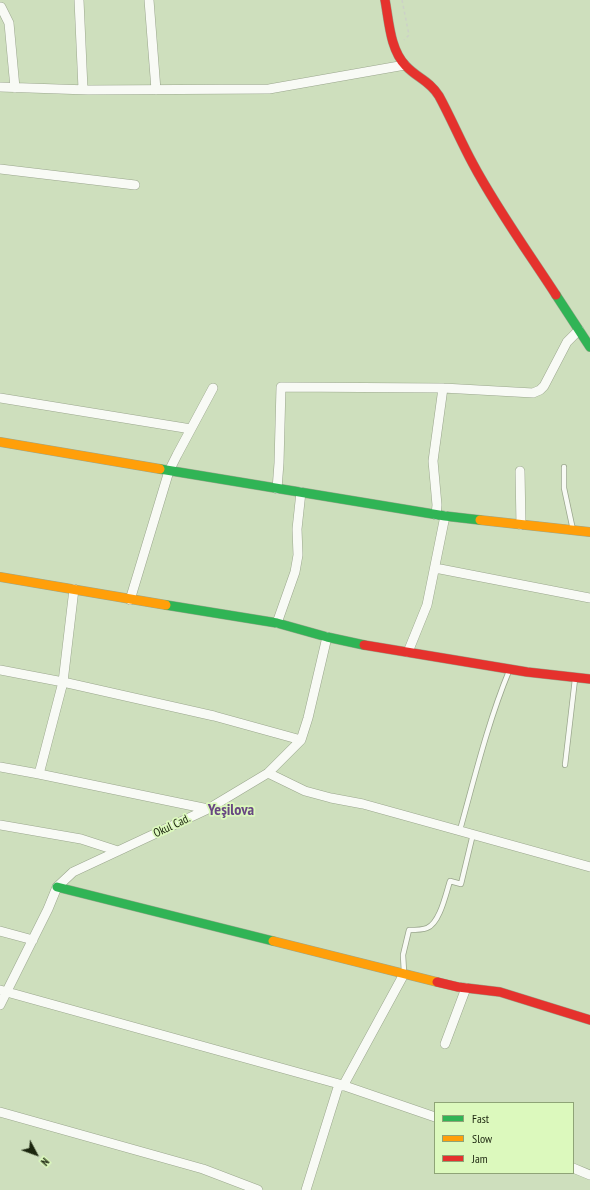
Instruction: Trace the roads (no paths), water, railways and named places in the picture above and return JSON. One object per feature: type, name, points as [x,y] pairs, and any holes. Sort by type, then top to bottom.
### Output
[{"type":"street","points":[[79,0],[83,89]]},
{"type":"street","points":[[149,0],[156,90]]},
{"type":"street","points":[[385,0],[396,48],[405,65],[432,86],[496,204],[590,347]]},
{"type":"street","points":[[0,7],[9,23],[15,88]]},
{"type":"street","points":[[0,87],[156,90],[269,89],[405,65]]},
{"type":"street","points":[[0,170],[135,185]]},
{"type":"street","points":[[277,488],[281,387],[443,388],[533,393],[544,386],[567,342],[579,330]]},
{"type":"street","points":[[130,600],[170,471],[213,388]]},
{"type":"street","points":[[408,652],[426,610],[435,568],[441,516],[437,505],[433,461],[443,388]]},
{"type":"street","points":[[0,398],[191,429]]},
{"type":"street","points":[[0,442],[441,516],[573,532],[590,532]]},
{"type":"street","points":[[520,471],[521,525]]},
{"type":"street","points":[[277,623],[295,572],[298,555],[297,529],[301,492]]},
{"type":"street","points":[[435,568],[590,598]]},
{"type":"street","points":[[0,577],[130,600],[277,623],[327,637],[408,652],[510,669],[590,679]]},
{"type":"street","points":[[39,774],[63,682],[74,589]]},
{"type":"street","name":"Okul Cad.","points":[[0,1005],[3,990],[33,940],[57,887],[73,872],[208,809],[268,773],[301,740],[308,718],[327,637]]},
{"type":"street","points":[[0,670],[63,682],[214,716],[301,740]]},
{"type":"street","points":[[0,767],[208,809]]},
{"type":"street","points":[[268,773],[305,791],[363,804],[590,867]]},
{"type":"street","points":[[0,825],[81,839],[118,850]]},
{"type":"street","points":[[57,887],[404,974],[466,988],[500,992],[590,1020]]},
{"type":"street","points":[[0,930],[33,940]]},
{"type":"street","points":[[306,1190],[341,1085],[404,974]]},
{"type":"street","points":[[445,1044],[466,988]]},
{"type":"street","points":[[3,990],[341,1085],[434,1117]]},
{"type":"street","points":[[0,1112],[202,1170],[258,1190]]},
{"type":"street","points":[[574,1168],[590,1175]]},
{"type":"lane","points":[[564,467],[564,488],[573,532]]},
{"type":"lane","points":[[460,830],[484,738],[510,669]]},
{"type":"lane","points":[[565,765],[575,678]]},
{"type":"lane","points":[[404,974],[403,955],[409,930],[424,929],[431,926],[435,922],[439,913],[450,881],[461,884],[473,834]]},
{"type":"district","name":"Yeşilova","points":[[231,810]]}]
